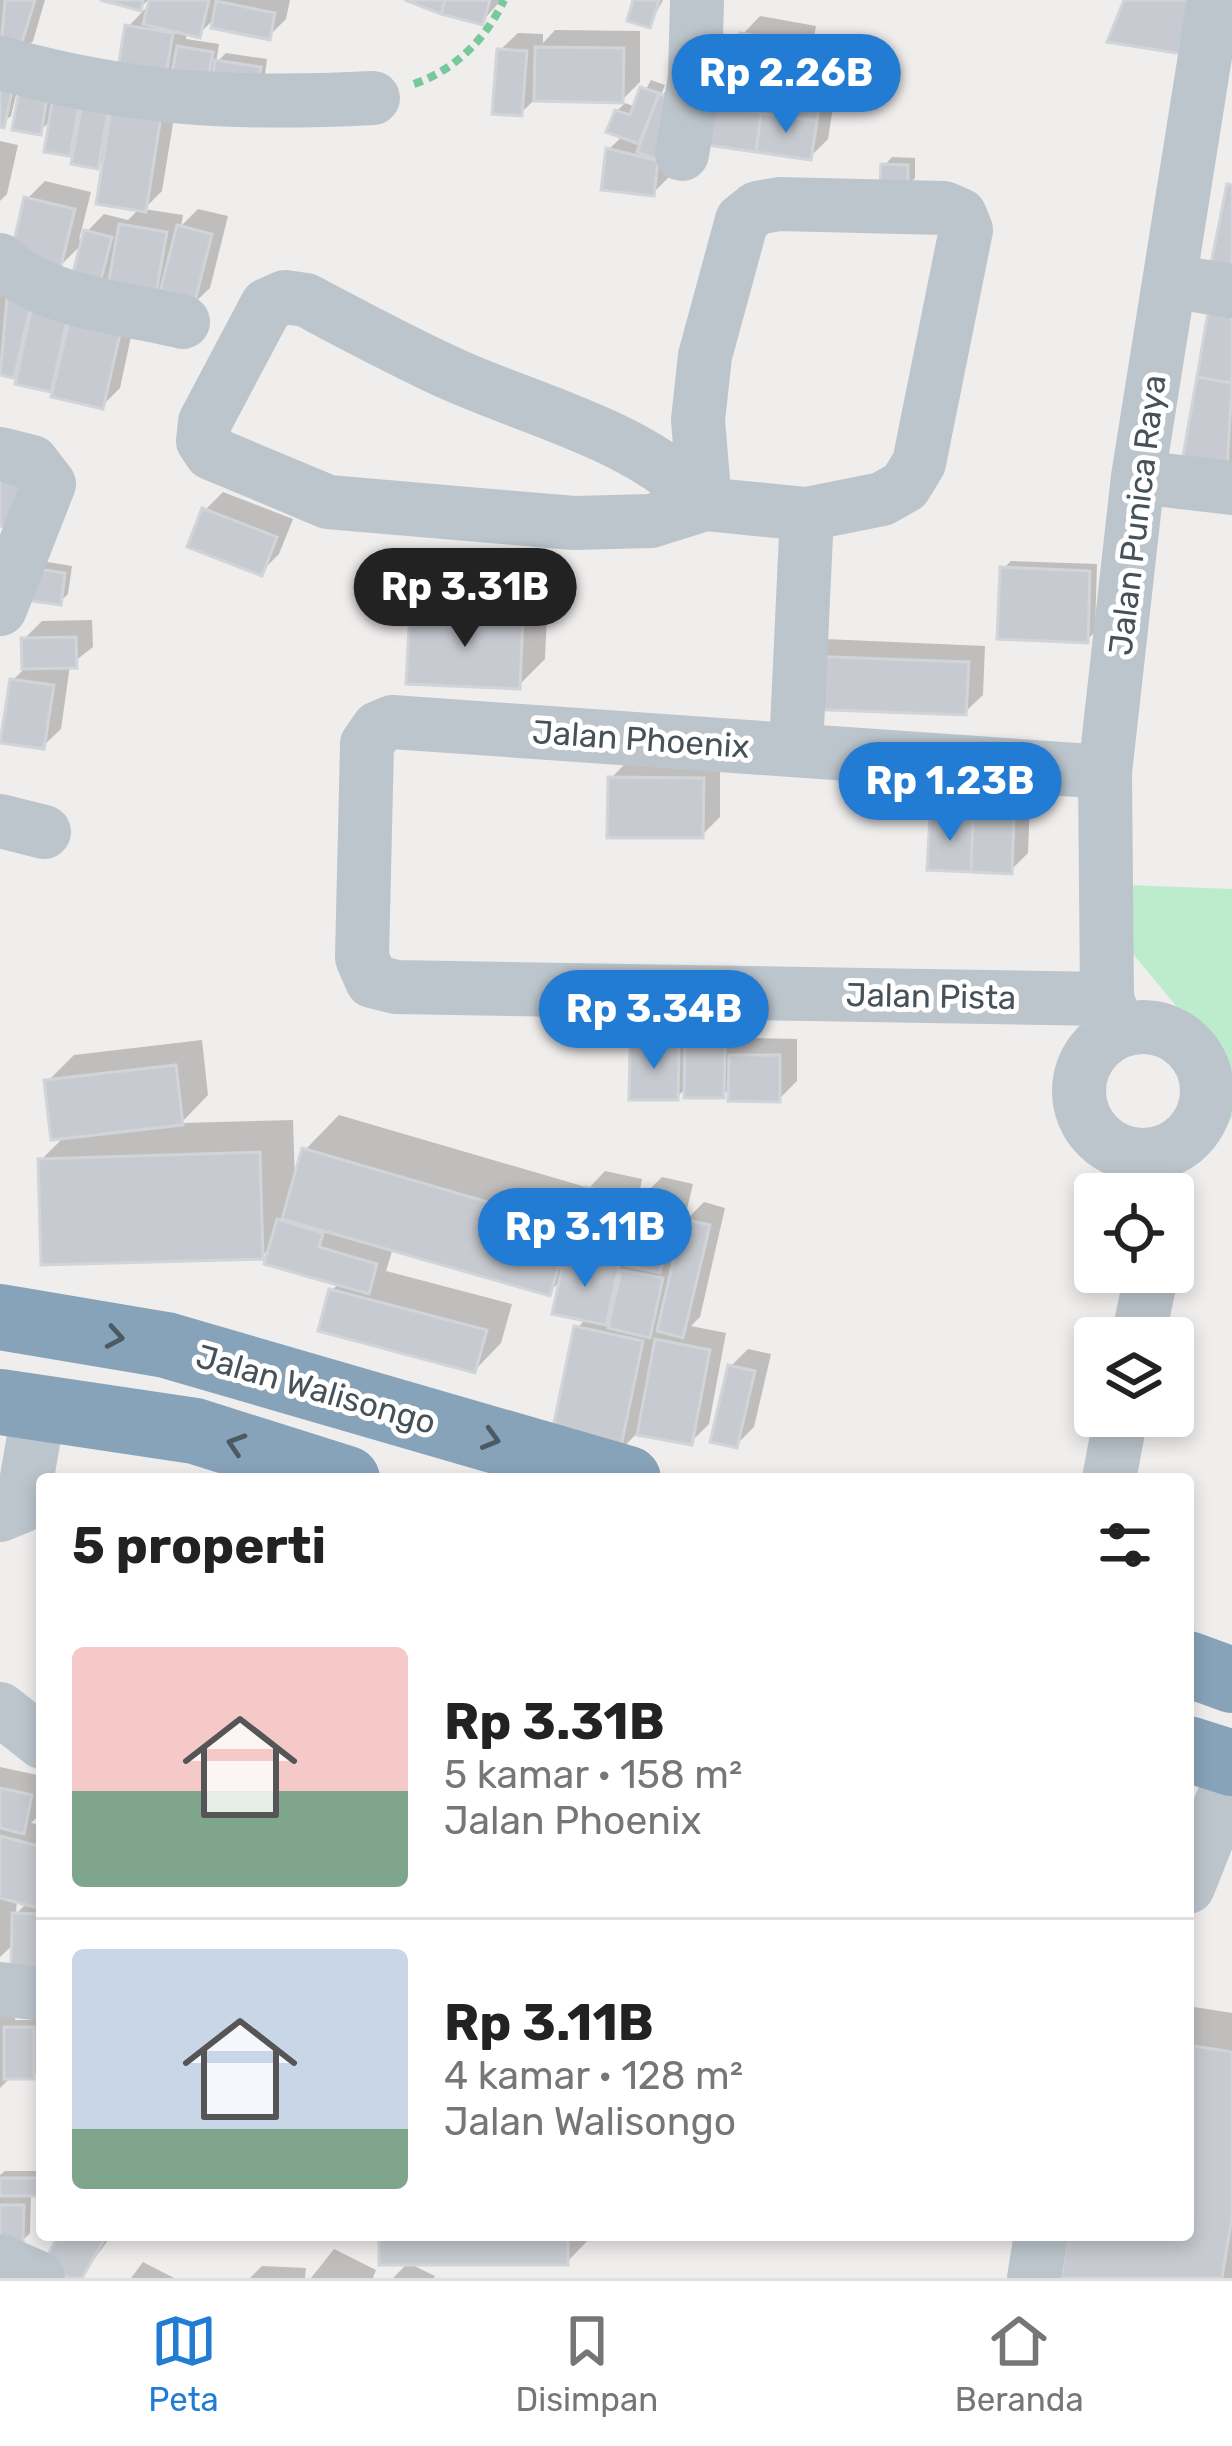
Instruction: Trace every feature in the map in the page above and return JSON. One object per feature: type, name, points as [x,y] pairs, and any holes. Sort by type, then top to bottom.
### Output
[{"type":"highway","name":"Jalan Walisongo","points":[[0,1317],[166,1345],[607,1473]]},
{"type":"highway","points":[[19,1451],[195,1431],[328,1473]]},
{"type":"highway","points":[[1194,1666],[1232,1681]]},
{"type":"highway","points":[[1194,1751],[1232,1763]]},
{"type":"street","name":"Jalan Punica Raya","points":[[1113,1015],[1105,772],[1138,477],[1186,197],[1217,65],[1214,0]]},
{"type":"street","points":[[682,154],[695,24]]},
{"type":"street","points":[[0,63],[95,89],[198,101],[373,98]]},
{"type":"street","points":[[704,504],[684,482],[613,441],[452,374],[306,300],[285,297],[267,305],[205,422],[203,441],[211,453],[328,502],[574,523],[651,521],[704,504],[794,514],[882,499],[904,486],[919,464],[966,230],[960,215],[944,208],[779,204],[758,208],[742,220],[705,356],[698,420],[704,504]]},
{"type":"street","points":[[0,260],[17,277],[41,287],[184,322]]},
{"type":"street","points":[[1170,281],[1232,291]]},
{"type":"street","points":[[0,454],[32,462],[50,484],[0,609]]},
{"type":"street","points":[[1138,477],[1232,488]]},
{"type":"street","points":[[784,748],[794,514]]},
{"type":"street","name":"Jalan Phoenix","points":[[396,988],[372,981],[362,958],[367,744],[378,728],[392,722],[1105,772]]},
{"type":"street","name":"Jalan Pista","points":[[396,988],[1113,1015]]},
{"type":"street","points":[[1113,1015],[1169,1031],[1190,1046],[1204,1067],[1209,1092],[1204,1117],[1168,1173],[1096,1137],[1083,1115],[1078,1090],[1083,1066],[1113,1015]]},
{"type":"street","points":[[1109,1473],[1117,1437]]},
{"type":"street","points":[[0,1709],[36,1737]]},
{"type":"street","points":[[1194,1872],[1232,1775]]},
{"type":"street","points":[[0,1989],[36,1993]]},
{"type":"street","points":[[1034,2278],[1040,2241]]},
{"type":"path","points":[[373,98],[438,76],[490,31],[504,0]]},
{"type":"green space","points":[[1127,885],[1232,889],[1232,1117],[1226,1129],[1212,1049],[1124,943]]},
{"type":"building","points":[[5,0],[35,0],[16,62],[0,57]]},
{"type":"building","points":[[100,0],[143,0],[141,11]]},
{"type":"building","points":[[149,0],[209,0],[200,38],[143,24]]},
{"type":"building","points":[[405,0],[445,0],[441,14]]},
{"type":"building","points":[[445,0],[490,0],[483,25],[441,14]]},
{"type":"building","points":[[633,0],[659,0],[650,28],[627,21]]},
{"type":"building","points":[[1124,0],[1191,0],[1183,54],[1107,42]]},
{"type":"building","points":[[216,1],[275,13],[270,40],[211,28]]},
{"type":"building","points":[[125,25],[173,33],[165,82],[117,74]]},
{"type":"building","points":[[740,33],[800,43],[793,82],[733,71]]},
{"type":"building","points":[[800,43],[837,50],[830,88],[793,82]]},
{"type":"building","points":[[177,46],[213,52],[206,89],[170,83]]},
{"type":"building","points":[[535,47],[624,48],[623,103],[534,101]]},
{"type":"building","points":[[497,49],[527,51],[522,116],[492,114]]},
{"type":"building","points":[[215,60],[261,67],[257,94],[211,87]]},
{"type":"building","points":[[0,75],[15,77],[4,128],[0,127]]},
{"type":"building","points":[[710,76],[766,84],[761,113],[706,106]]},
{"type":"building","points":[[21,80],[49,85],[41,135],[12,130]]},
{"type":"building","points":[[55,84],[82,89],[70,156],[44,152]]},
{"type":"building","points":[[766,84],[821,92],[817,121],[761,113]]},
{"type":"building","points":[[640,87],[659,93],[639,144],[606,132],[615,110],[630,115]]},
{"type":"building","points":[[84,92],[111,96],[98,169],[71,164]]},
{"type":"building","points":[[659,94],[688,104],[666,164],[637,152]]},
{"type":"building","points":[[112,103],[162,110],[146,212],[96,204]]},
{"type":"building","points":[[706,106],[761,113],[756,152],[700,144]]},
{"type":"building","points":[[761,113],[817,121],[811,160],[756,152]]},
{"type":"building","points":[[606,148],[658,161],[654,196],[601,190]]},
{"type":"building","points":[[881,164],[908,165],[908,189],[880,188]]},
{"type":"building","points":[[1227,184],[1232,185],[1232,268],[1211,264]]},
{"type":"building","points":[[24,197],[75,209],[60,270],[10,259]]},
{"type":"building","points":[[119,224],[167,232],[155,299],[107,291]]},
{"type":"building","points":[[177,225],[212,234],[193,309],[158,300]]},
{"type":"building","points":[[84,230],[112,237],[97,295],[69,288]]},
{"type":"building","points":[[7,298],[31,304],[14,378],[0,375]]},
{"type":"building","points":[[1210,301],[1232,305],[1232,383],[1197,377]]},
{"type":"building","points":[[33,303],[69,311],[51,392],[15,384]]},
{"type":"building","points":[[70,318],[121,330],[103,409],[51,397]]},
{"type":"building","points":[[1197,377],[1232,383],[1227,470],[1182,462]]},
{"type":"building","points":[[0,465],[43,479],[26,534],[0,526]]},
{"type":"building","points":[[202,508],[277,537],[262,576],[187,547]]},
{"type":"building","points":[[1000,567],[1090,571],[1088,643],[997,639]]},
{"type":"building","points":[[30,568],[65,573],[61,605],[25,600]]},
{"type":"building","points":[[410,610],[523,615],[520,689],[406,684]]},
{"type":"building","points":[[76,637],[77,668],[22,669],[21,638]]},
{"type":"building","points":[[804,656],[969,662],[966,715],[802,709]]},
{"type":"building","points":[[10,679],[54,685],[44,749],[0,743]]},
{"type":"building","points":[[608,777],[704,778],[703,838],[607,838]]},
{"type":"building","points":[[930,815],[973,817],[971,872],[927,870]]},
{"type":"building","points":[[973,817],[1014,819],[1012,874],[971,872]]},
{"type":"building","points":[[685,1044],[725,1044],[724,1098],[684,1098]]},
{"type":"building","points":[[630,1045],[679,1045],[678,1100],[629,1100]]},
{"type":"building","points":[[729,1055],[780,1055],[780,1102],[728,1101]]},
{"type":"building","points":[[176,1065],[183,1125],[51,1140],[44,1080]]},
{"type":"building","points":[[302,1148],[570,1226],[550,1296],[282,1219]]},
{"type":"building","points":[[260,1152],[263,1259],[41,1265],[38,1159]]},
{"type":"building","points":[[585,1187],[627,1196],[615,1252],[572,1243]]},
{"type":"building","points":[[642,1193],[677,1201],[660,1273],[625,1265]]},
{"type":"building","points":[[277,1219],[323,1233],[319,1247],[377,1264],[369,1294],[264,1264]]},
{"type":"building","points":[[683,1219],[710,1225],[683,1338],[657,1331]]},
{"type":"building","points":[[565,1254],[619,1266],[606,1325],[552,1314]]},
{"type":"building","points":[[621,1270],[663,1278],[650,1338],[608,1328]]},
{"type":"building","points":[[329,1289],[487,1330],[475,1373],[318,1331]]},
{"type":"building","points":[[574,1326],[643,1341],[619,1456],[550,1442]]},
{"type":"building","points":[[655,1339],[710,1350],[692,1445],[637,1435]]},
{"type":"building","points":[[728,1365],[755,1371],[737,1448],[710,1442]]},
{"type":"building","points":[[0,1788],[32,1795],[24,1834],[0,1828]]},
{"type":"building","points":[[0,1836],[36,1845],[36,1907],[0,1898]]},
{"type":"building","points":[[12,1913],[36,1914],[36,1979],[11,1978]]},
{"type":"building","points":[[4,2027],[34,2027],[34,2079],[4,2079]]},
{"type":"building","points":[[1194,2046],[1232,2052],[1232,2217],[1222,2278],[1061,2278],[1067,2241],[1194,2241]]},
{"type":"building","points":[[0,2178],[36,2178],[36,2196],[0,2196]]},
{"type":"building","points":[[0,2205],[24,2205],[23,2244],[0,2243]]},
{"type":"building","points":[[56,2241],[103,2241],[82,2278],[69,2278],[43,2263]]},
{"type":"building","points":[[379,2241],[568,2241],[568,2265],[379,2265]]}]
